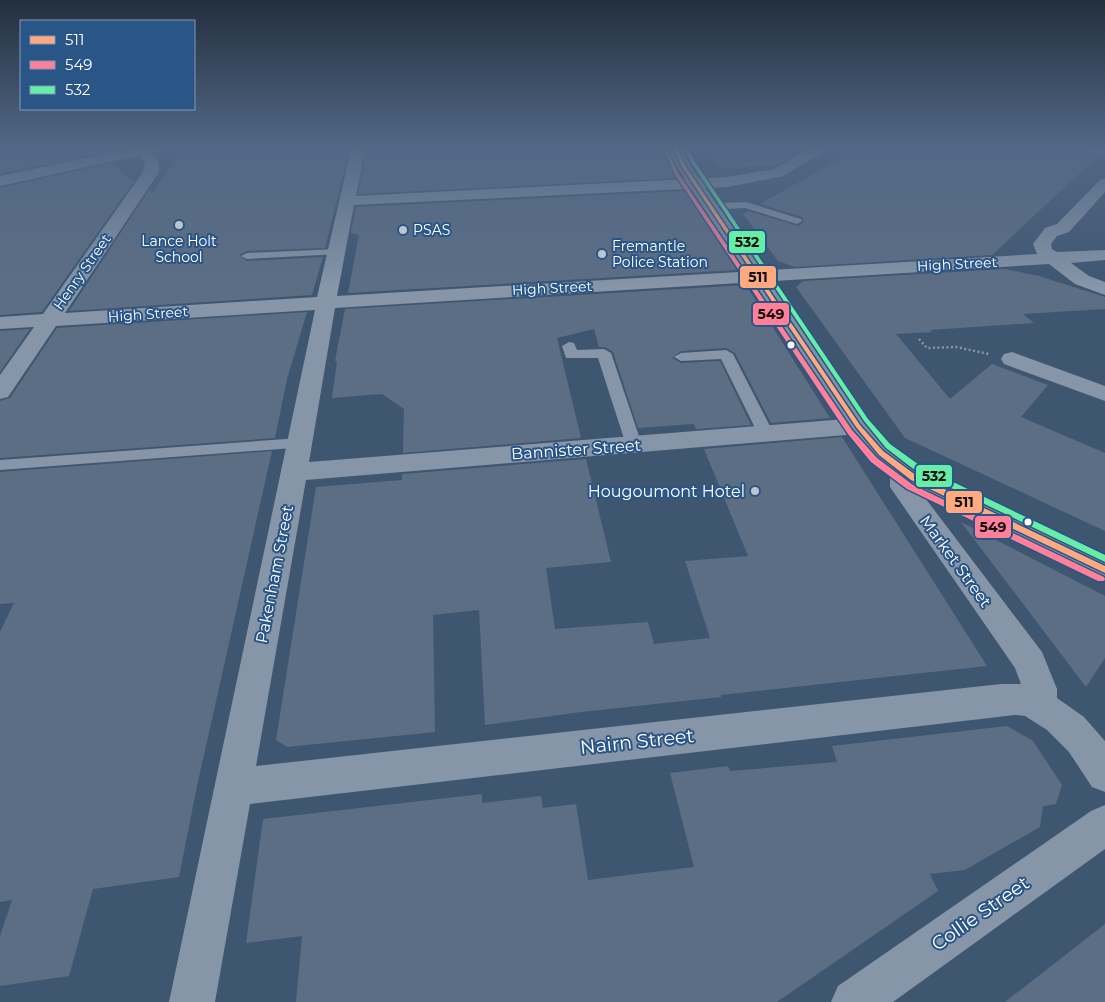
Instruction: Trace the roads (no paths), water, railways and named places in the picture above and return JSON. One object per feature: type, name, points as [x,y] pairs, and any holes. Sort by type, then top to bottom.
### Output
[{"type":"street","name":"Henry Street","points":[[0,392],[137,193]]},
{"type":"street","name":"Pakenham Street","points":[[192,1002],[348,193]]},
{"type":"street","points":[[346,201],[557,193]]},
{"type":"street","points":[[708,193],[765,276],[870,420],[892,442],[905,462],[1105,570]]},
{"type":"street","points":[[710,193],[724,206],[858,426],[880,453],[947,476],[1105,552]]},
{"type":"street","points":[[1096,193],[1063,228],[1051,232],[1042,242],[1044,250],[1087,283],[1105,289]]},
{"type":"street","name":"High Street","points":[[0,323],[1105,255]]},
{"type":"street","points":[[1012,359],[1105,394]]},
{"type":"street","name":"Bannister Street","points":[[294,472],[858,426]]},
{"type":"street","name":"Market Street","points":[[905,462],[903,487],[1030,662],[1040,689],[1040,707]]},
{"type":"street","name":"Nairn Street","points":[[234,787],[1001,700],[1024,700],[1040,707]]},
{"type":"street","points":[[1040,707],[1065,723],[1084,744],[1105,774]]},
{"type":"street","name":"Collie Street","points":[[854,1002],[1105,825]]},
{"type":"lane","points":[[724,206],[746,205],[798,221]]},
{"type":"lane","points":[[247,256],[336,252]]},
{"type":"lane","points":[[569,346],[571,355],[604,353],[634,445]]},
{"type":"lane","points":[[681,357],[726,354],[766,434]]},
{"type":"lane","points":[[0,465],[300,444]]},
{"type":"place","name":"Lance Holt School","points":[[179,225]]},
{"type":"place","name":"PSAS","points":[[403,230]]},
{"type":"place","name":"Fremantle Police Station","points":[[602,254]]},
{"type":"place","name":"Hougoumont Hotel","points":[[755,491]]}]
